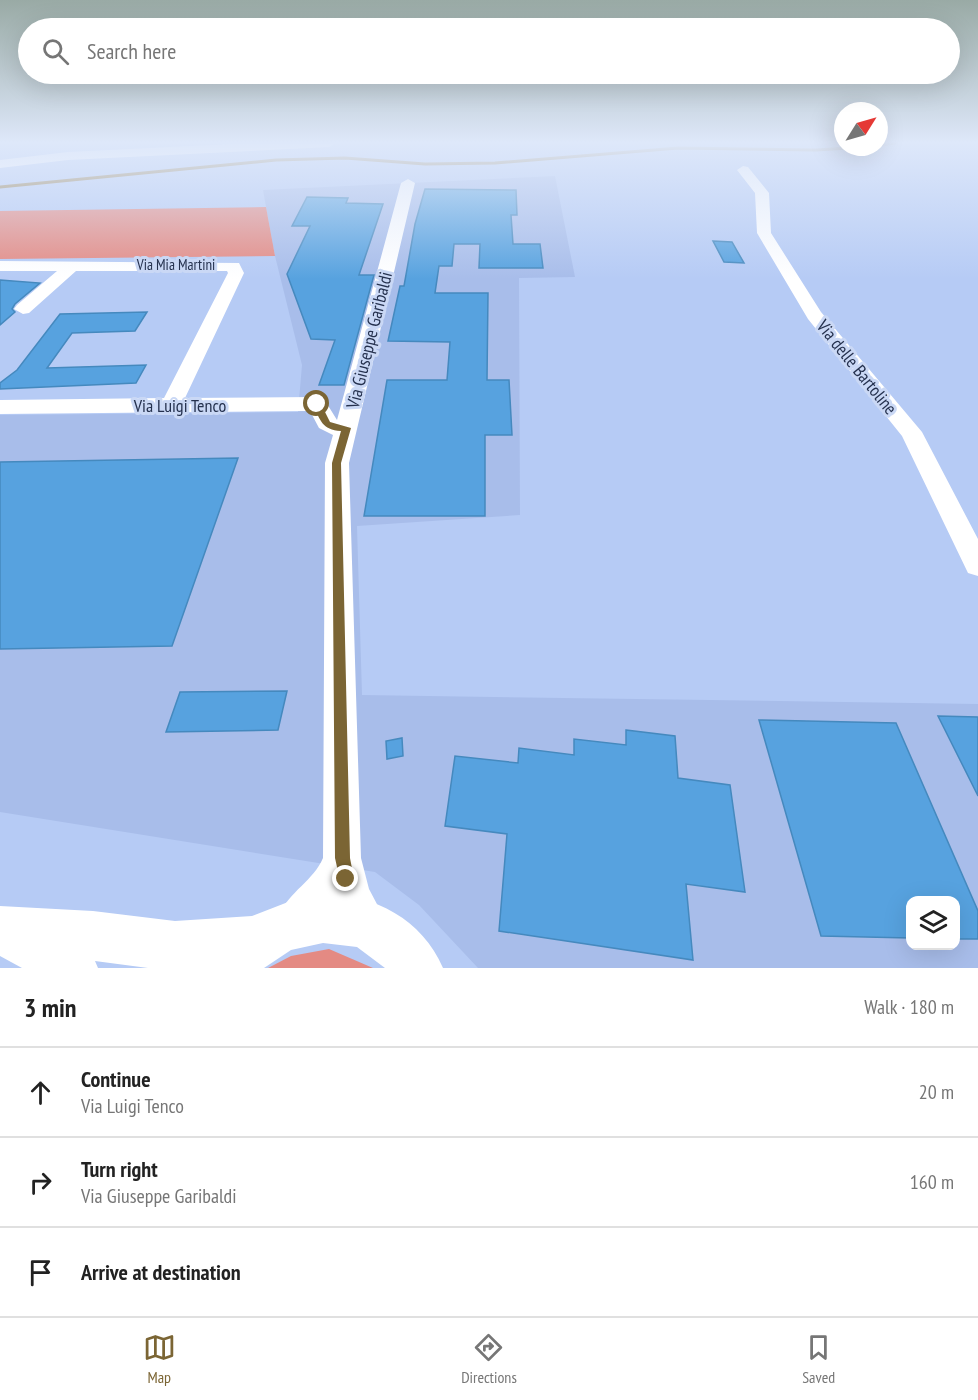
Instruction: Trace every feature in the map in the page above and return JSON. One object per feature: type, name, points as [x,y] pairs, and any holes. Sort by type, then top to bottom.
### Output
[{"type":"main road","points":[[4,931],[93,936],[175,946],[257,944],[313,917],[335,916],[369,925],[387,935],[417,968]]},
{"type":"main road","points":[[4,931],[72,968]]},
{"type":"street","name":"Via Giuseppe Garibaldi","points":[[369,925],[352,897],[342,858],[337,463],[407,188]]},
{"type":"street","name":"Via delle Bartoline","points":[[758,188],[762,193],[764,233],[814,315],[911,432],[978,565]]},
{"type":"street","name":"Via Mia Martini","points":[[0,266],[233,266],[236,273],[171,405]]},
{"type":"street","points":[[23,309],[72,266]]},
{"type":"street","name":"Via Luigi Tenco","points":[[0,407],[317,404],[326,424],[331,427],[346,428]]},
{"type":"street","name":"Via Giuseppe Garibaldi","points":[[257,944],[333,880],[342,858]]},
{"type":"shaded area","points":[[557,188],[575,277],[519,278],[520,515],[357,526],[362,695],[978,704],[978,968],[478,968],[419,905],[375,872],[0,812],[0,415],[298,412],[302,365],[275,256],[263,190]]},
{"type":"shaded area","points":[[266,207],[275,256],[0,259],[0,211]]},
{"type":"shaded area","points":[[329,949],[373,968],[268,968],[291,956]]},
{"type":"building","points":[[425,189],[516,190],[517,215],[511,215],[513,244],[540,244],[543,268],[479,268],[480,244],[454,244],[452,266],[439,266],[435,293],[488,293],[487,380],[509,380],[512,435],[485,435],[485,516],[364,516],[387,380],[447,380],[450,342],[388,341],[400,286],[404,286],[415,224]]},
{"type":"building","points":[[307,197],[348,198],[346,203],[383,204],[359,275],[374,275],[344,385],[319,385],[335,340],[311,339],[287,274],[310,226],[292,226]]},
{"type":"building","points":[[713,241],[732,242],[744,263],[724,262]]},
{"type":"building","points":[[0,280],[40,283],[15,304],[12,309],[15,312],[0,325]]},
{"type":"building","points":[[147,312],[135,331],[72,333],[47,368],[146,365],[136,383],[0,389],[0,383],[17,370],[60,314]]},
{"type":"building","points":[[238,458],[172,646],[0,649],[0,462]]},
{"type":"building","points":[[287,691],[278,730],[166,732],[180,692]]},
{"type":"building","points":[[938,716],[978,717],[978,796]]},
{"type":"building","points":[[759,720],[896,723],[978,911],[978,939],[960,939],[960,896],[906,896],[906,938],[821,936]]},
{"type":"building","points":[[626,730],[675,736],[678,778],[730,785],[745,892],[686,884],[693,960],[499,931],[507,834],[445,826],[455,756],[518,763],[519,748],[574,755],[574,739],[626,745]]},
{"type":"building","points":[[402,738],[403,756],[387,759],[386,741]]},
{"type":"route","points":[[317,404],[326,424],[331,427],[346,428],[337,463],[342,858],[346,879]]}]
